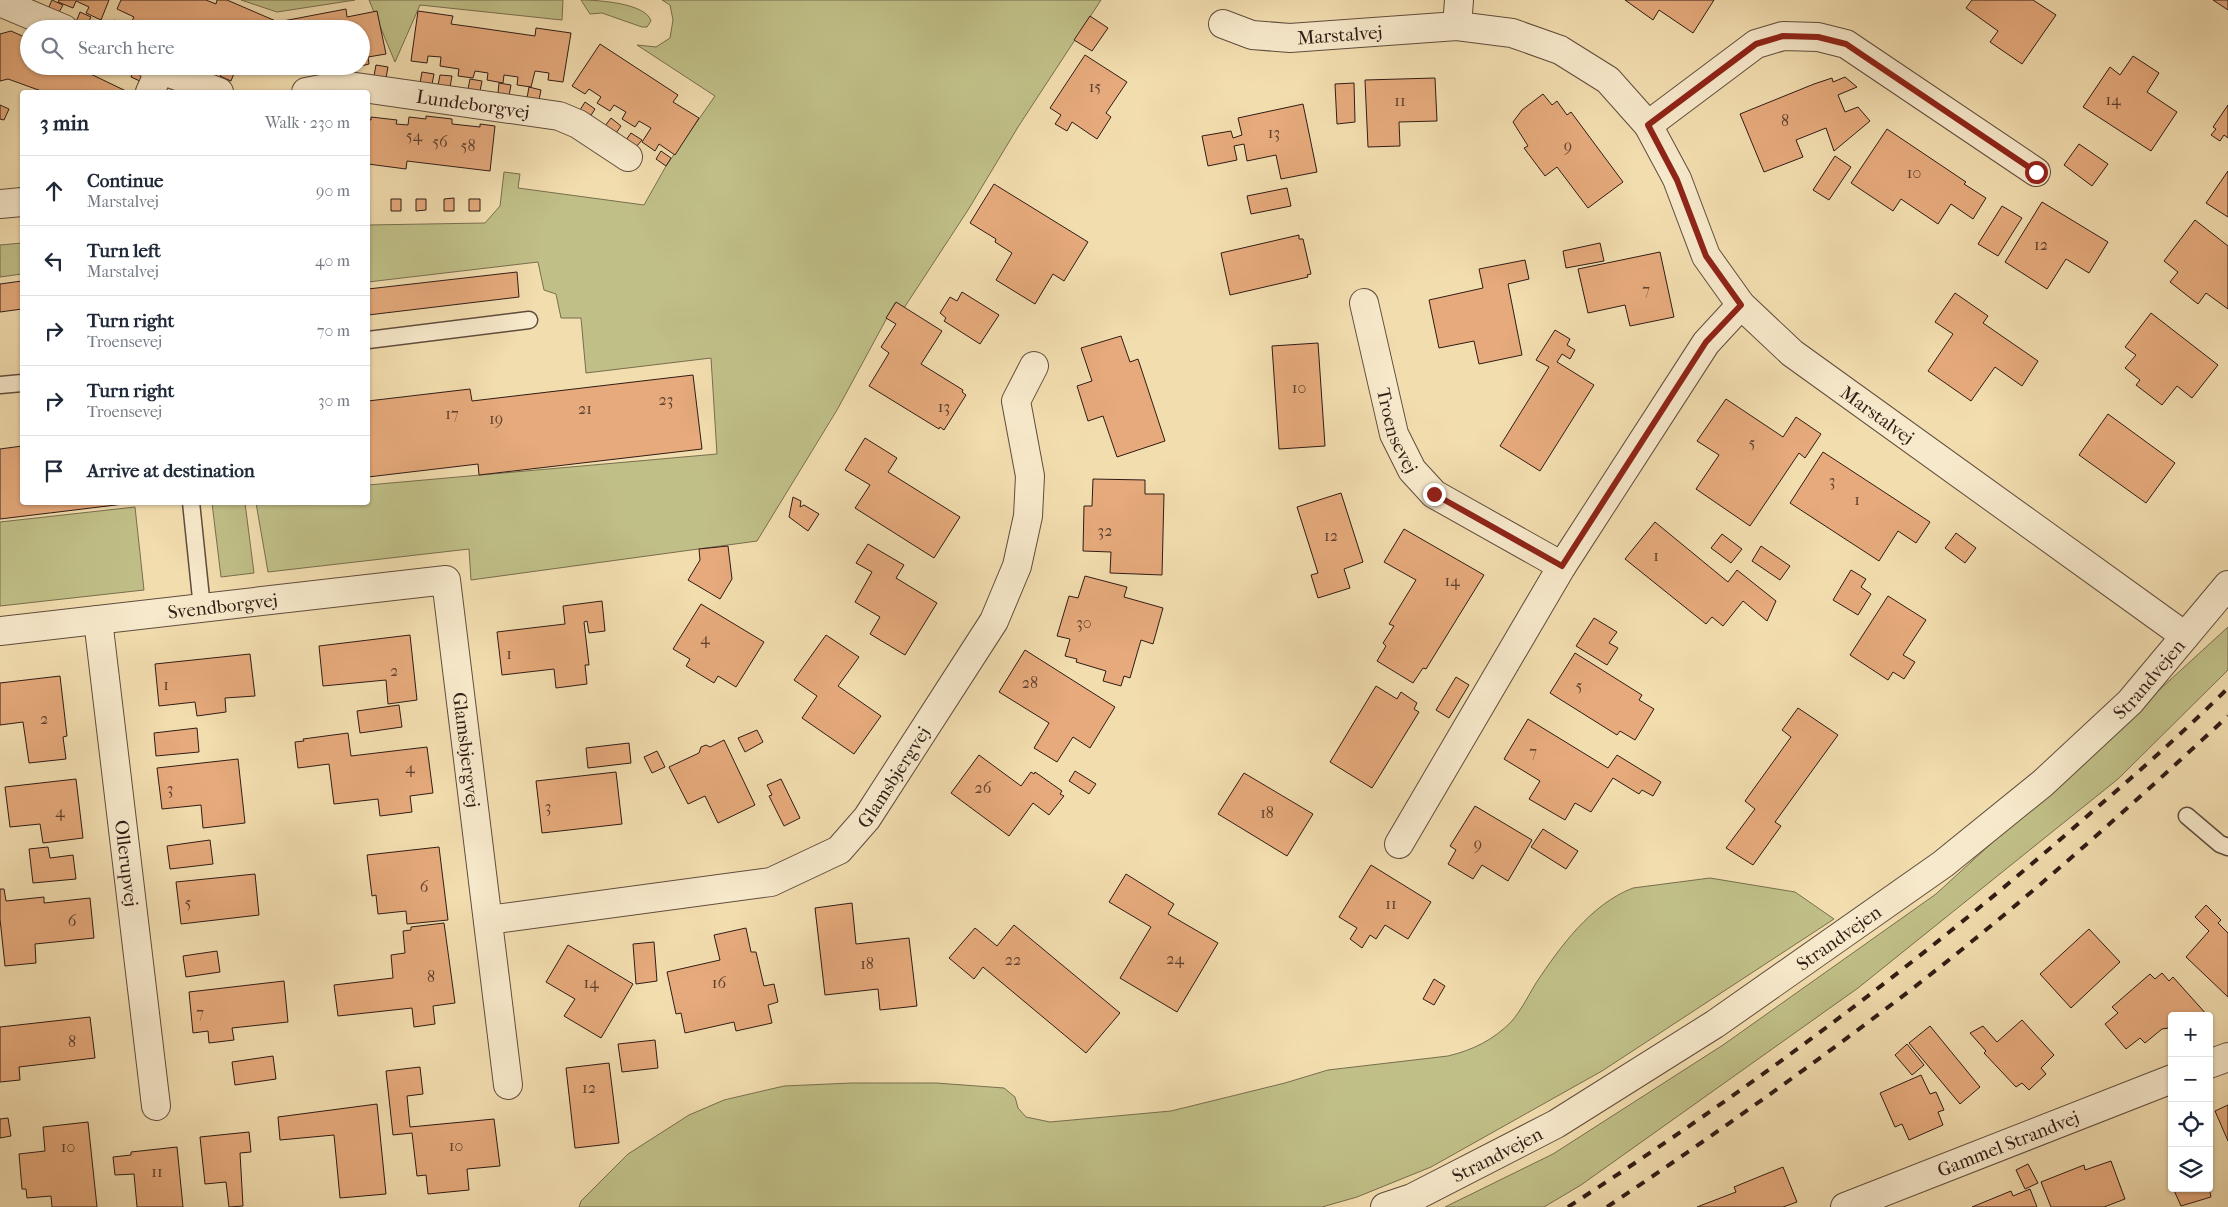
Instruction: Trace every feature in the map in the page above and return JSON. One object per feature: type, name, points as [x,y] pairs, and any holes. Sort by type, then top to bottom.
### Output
[{"type":"street","points":[[0,2],[43,20]]},
{"type":"street","name":"Marstalvej","points":[[1223,24],[1252,35],[1290,38],[1458,13],[1560,50],[1608,80],[1648,125],[1677,180],[1706,256],[1741,305],[1792,353],[2185,636]]},
{"type":"street","points":[[1648,125],[1756,44],[1783,36],[1818,37],[1846,44],[2036,172]]},
{"type":"street","points":[[154,76],[211,90]]},
{"type":"street","name":"Lundeborgvej","points":[[316,90],[342,85],[559,116],[578,124],[628,157]]},
{"type":"street","points":[[0,204],[20,202]]},
{"type":"street","name":"Troensevej","points":[[1364,303],[1394,434],[1412,470],[1434,494],[1562,566]]},
{"type":"street","points":[[1399,844],[1562,566],[1706,342],[1741,305]]},
{"type":"street","name":"Glamsbjergvej","points":[[488,920],[771,882],[839,850],[866,818],[994,621],[1017,566],[1028,516],[1030,476],[1016,401],[1034,366]]},
{"type":"street","name":"Glamsbjergvej","points":[[446,580],[508,1085]]},
{"type":"street","name":"Svendborgvej","points":[[0,631],[446,580]]},
{"type":"street","name":"Strandvejen","points":[[1385,1207],[1412,1198],[1556,1124],[1715,1024],[1943,864],[2043,783],[2123,708],[2228,585]]},
{"type":"street","name":"Ollerupvej","points":[[98,620],[156,1106]]},
{"type":"street","points":[[2213,1063],[2228,1057]]},
{"type":"street","name":"Gammel Strandvej","points":[[1844,1207],[2168,1081]]},
{"type":"lane","points":[[370,340],[529,320]]},
{"type":"lane","points":[[0,385],[20,383]]},
{"type":"lane","points":[[191,505],[202,608]]},
{"type":"lane","points":[[2188,816],[2220,844],[2228,847]]},
{"type":"shaded area","points":[[241,0],[355,0],[277,12]]},
{"type":"shaded area","points":[[369,0],[563,0],[562,20],[420,5],[395,62]]},
{"type":"shaded area","points":[[581,0],[631,6],[647,15],[651,21],[647,27],[642,27],[602,13],[590,14]]},
{"type":"shaded area","points":[[662,0],[1101,0],[904,308],[895,303],[837,410],[757,541],[471,580],[469,549],[268,572],[256,505],[370,505],[370,485],[717,454],[711,358],[586,373],[581,318],[561,318],[556,294],[544,290],[538,262],[370,282],[370,225],[485,223],[500,206],[504,172],[520,174],[518,188],[644,205],[666,166],[715,96],[637,45],[656,47],[670,38],[673,20],[670,5]]},
{"type":"shaded area","points":[[20,243],[20,274],[0,277],[0,245]]},
{"type":"shaded area","points":[[212,505],[245,505],[254,573],[221,577]]},
{"type":"shaded area","points":[[135,507],[144,590],[0,606],[0,522]]},
{"type":"shaded area","points":[[2228,627],[2228,670],[2118,779],[1858,988],[1581,1185],[1544,1207],[1445,1207],[1553,1154],[1723,1045],[1936,894]]},
{"type":"shaded area","points":[[1710,878],[1795,892],[1834,919],[1602,1071],[1431,1167],[1357,1197],[1322,1207],[579,1207],[581,1201],[628,1154],[689,1115],[724,1100],[784,1086],[852,1083],[936,1083],[1004,1088],[1015,1097],[1018,1108],[1026,1117],[1050,1122],[1171,1111],[1285,1083],[1328,1070],[1457,1054],[1490,1039],[1511,1022],[1545,969],[1566,941],[1590,916],[1618,895],[1633,888]]},
{"type":"building","points":[[52,0],[63,5],[58,14],[48,9]]},
{"type":"building","points":[[59,0],[109,0],[101,20],[86,13],[89,7],[76,1],[73,8],[58,2]]},
{"type":"building","points":[[121,0],[206,0],[216,4],[217,0],[227,0],[273,20],[132,20],[134,17],[117,9]]},
{"type":"building","points":[[1625,0],[1714,0],[1693,33],[1659,10],[1653,20]]},
{"type":"building","points":[[1972,0],[2033,0],[2056,15],[2022,64],[1990,42],[1998,31],[1966,8]]},
{"type":"building","points":[[2213,0],[2228,0],[2228,10]]},
{"type":"building","points":[[346,9],[347,17],[377,11],[386,54],[370,57],[370,20],[288,20]]},
{"type":"building","points":[[418,11],[453,16],[451,24],[535,36],[536,28],[571,33],[563,82],[548,80],[549,73],[535,71],[531,87],[517,85],[518,77],[504,75],[503,83],[487,80],[488,73],[475,71],[473,78],[458,76],[459,69],[440,66],[441,57],[428,56],[427,63],[411,61]]},
{"type":"building","points":[[80,12],[91,17],[90,20],[77,20]]},
{"type":"building","points":[[1090,16],[1108,28],[1092,51],[1074,40]]},
{"type":"building","points":[[11,31],[20,35],[20,75],[93,75],[124,90],[38,90],[8,79],[0,81],[0,34]]},
{"type":"building","points":[[600,44],[678,95],[673,102],[699,118],[675,155],[659,144],[655,151],[642,142],[651,128],[639,121],[635,127],[622,119],[626,112],[614,105],[610,111],[597,103],[601,97],[589,89],[585,94],[572,86]]},
{"type":"building","points":[[1085,55],[1127,82],[1106,113],[1111,117],[1097,139],[1072,122],[1067,131],[1055,124],[1061,115],[1050,108]]},
{"type":"building","points":[[2133,56],[2159,73],[2147,92],[2177,112],[2151,151],[2083,107],[2110,67],[2120,75]]},
{"type":"building","points":[[376,65],[388,67],[386,78],[374,76]]},
{"type":"building","points":[[422,72],[434,74],[432,84],[420,83]]},
{"type":"building","points":[[132,75],[145,75],[142,82],[131,77]]},
{"type":"building","points":[[220,75],[233,75],[231,81]]},
{"type":"building","points":[[314,75],[327,75],[327,76],[315,78]]},
{"type":"building","points":[[440,75],[452,76],[450,87],[438,85]]},
{"type":"building","points":[[1845,77],[1857,87],[1838,95],[1845,112],[1858,107],[1870,121],[1834,151],[1826,128],[1796,140],[1803,157],[1764,172],[1740,114],[1814,84],[1832,78],[1833,82]]},
{"type":"building","points":[[1435,78],[1437,121],[1399,122],[1400,146],[1368,147],[1365,80]]},
{"type":"building","points":[[470,79],[482,81],[480,91],[468,89]]},
{"type":"building","points":[[499,83],[511,85],[509,96],[498,93]]},
{"type":"building","points":[[1354,83],[1355,122],[1337,124],[1335,84]]},
{"type":"building","points":[[529,87],[541,90],[539,100],[527,98]]},
{"type":"building","points":[[1543,94],[1552,105],[1557,101],[1567,115],[1571,112],[1623,182],[1588,208],[1557,167],[1545,176],[1524,148],[1528,146],[1513,122],[1522,110]]},
{"type":"building","points":[[585,102],[595,109],[590,117],[580,110]]},
{"type":"building","points":[[1303,104],[1317,172],[1281,179],[1276,155],[1247,161],[1244,144],[1234,146],[1237,160],[1208,166],[1202,136],[1231,131],[1233,138],[1242,135],[1238,118]]},
{"type":"building","points":[[0,105],[9,109],[4,120],[0,119]]},
{"type":"building","points":[[2228,105],[2228,138],[2224,135],[2220,141],[2211,135],[2216,129],[2213,127]]},
{"type":"building","points":[[426,116],[452,119],[452,124],[480,127],[480,124],[495,126],[490,171],[407,161],[406,169],[370,164],[371,117],[397,120],[396,124],[408,125],[409,117],[426,119]]},
{"type":"building","points":[[611,118],[621,126],[616,133],[605,126]]},
{"type":"building","points":[[1887,129],[1966,182],[1964,184],[1986,198],[1973,219],[1951,204],[1938,224],[1901,199],[1893,211],[1851,183]]},
{"type":"building","points":[[631,133],[642,140],[636,147],[626,140]]},
{"type":"building","points":[[2079,144],[2108,164],[2092,186],[2064,165]]},
{"type":"building","points":[[661,151],[671,158],[666,166],[656,159]]},
{"type":"building","points":[[1835,156],[1851,167],[1829,200],[1813,190]]},
{"type":"building","points":[[2228,171],[2228,217],[2206,203]]},
{"type":"building","points":[[994,184],[1088,242],[1064,281],[1053,274],[1035,304],[996,280],[1012,253],[995,242],[996,239],[970,223]]},
{"type":"building","points":[[1287,188],[1291,206],[1251,214],[1247,196]]},
{"type":"building","points":[[454,198],[454,211],[444,211],[444,199]]},
{"type":"building","points":[[391,199],[401,199],[401,211],[391,211]]},
{"type":"building","points":[[416,199],[426,199],[426,210],[416,211]]},
{"type":"building","points":[[469,199],[480,199],[480,211],[469,211]]},
{"type":"building","points":[[2042,202],[2108,242],[2089,273],[2066,259],[2047,289],[2005,262]]},
{"type":"building","points":[[2002,206],[2022,218],[1998,256],[1978,244]]},
{"type":"building","points":[[2195,220],[2228,246],[2228,309],[2206,293],[2198,304],[2170,282],[2178,272],[2164,261]]},
{"type":"building","points":[[1299,235],[1299,239],[1303,239],[1311,274],[1307,275],[1308,277],[1230,295],[1221,253]]},
{"type":"building","points":[[1600,243],[1604,261],[1566,268],[1563,251]]},
{"type":"building","points":[[1660,252],[1674,317],[1630,326],[1625,305],[1588,313],[1578,269]]},
{"type":"building","points":[[1525,260],[1529,279],[1508,284],[1522,355],[1479,364],[1474,341],[1439,348],[1429,300],[1483,288],[1479,269]]},
{"type":"building","points":[[517,272],[519,297],[370,315],[370,289]]},
{"type":"building","points":[[20,281],[20,309],[0,312],[0,284]]},
{"type":"building","points":[[962,292],[999,315],[980,344],[944,321],[946,318],[940,313],[950,297],[957,301]]},
{"type":"building","points":[[1955,293],[1988,316],[1983,323],[2038,361],[2022,386],[1995,367],[1971,401],[1928,371],[1953,334],[1935,322]]},
{"type":"building","points":[[896,302],[942,331],[921,364],[963,390],[962,392],[966,395],[944,430],[940,427],[939,429],[869,386],[889,353],[881,347],[896,324],[886,318]]},
{"type":"building","points":[[2151,313],[2218,365],[2192,398],[2177,386],[2162,405],[2136,385],[2140,380],[2125,368],[2136,355],[2125,347]]},
{"type":"building","points":[[1555,330],[1570,339],[1567,345],[1575,350],[1570,359],[1562,354],[1557,362],[1594,385],[1540,471],[1500,446],[1549,367],[1536,360]]},
{"type":"building","points":[[1121,336],[1130,362],[1138,359],[1165,441],[1117,457],[1103,416],[1088,421],[1077,386],[1092,381],[1081,348]]},
{"type":"building","points":[[1318,343],[1325,446],[1279,449],[1272,346]]},
{"type":"building","points":[[693,375],[702,449],[479,475],[478,464],[370,477],[370,401],[470,389],[472,401]]},
{"type":"building","points":[[1726,399],[1783,437],[1796,417],[1821,434],[1805,458],[1799,453],[1750,526],[1696,489],[1719,455],[1697,441]]},
{"type":"building","points":[[2108,414],[2175,463],[2146,503],[2079,455]]},
{"type":"building","points":[[865,438],[897,458],[888,472],[960,517],[934,558],[855,508],[870,485],[845,470]]},
{"type":"building","points":[[20,446],[20,505],[116,505],[0,519],[0,449]]},
{"type":"building","points":[[1823,452],[1930,522],[1916,543],[1898,531],[1879,561],[1790,503]]},
{"type":"building","points":[[1093,479],[1145,480],[1145,494],[1164,494],[1162,575],[1110,573],[1111,552],[1083,551],[1084,506],[1092,506]]},
{"type":"building","points":[[1341,493],[1363,562],[1344,569],[1350,588],[1318,598],[1311,575],[1318,573],[1297,507]]},
{"type":"building","points":[[793,497],[801,501],[800,507],[804,505],[819,514],[808,531],[789,517]]},
{"type":"building","points":[[1655,522],[1728,582],[1737,570],[1776,601],[1767,621],[1743,601],[1723,626],[1712,617],[1706,624],[1625,559]]},
{"type":"building","points":[[1404,529],[1484,575],[1426,669],[1423,668],[1413,683],[1377,661],[1386,646],[1383,643],[1394,626],[1389,624],[1416,580],[1384,562]]},
{"type":"building","points":[[1956,533],[1976,548],[1965,563],[1945,548]]},
{"type":"building","points":[[1722,534],[1742,549],[1731,563],[1711,548]]},
{"type":"building","points":[[868,544],[904,565],[896,578],[937,603],[905,655],[870,634],[880,617],[855,602],[872,572],[856,563]]},
{"type":"building","points":[[728,546],[732,579],[720,599],[688,580],[700,560],[699,549]]},
{"type":"building","points":[[1761,546],[1790,566],[1780,580],[1752,561]]},
{"type":"building","points":[[1851,570],[1866,579],[1861,587],[1871,594],[1858,615],[1833,600]]},
{"type":"building","points":[[1085,576],[1127,587],[1124,597],[1163,608],[1153,644],[1141,640],[1130,678],[1124,676],[1121,686],[1103,681],[1106,671],[1076,662],[1077,659],[1065,656],[1070,639],[1057,636],[1069,596],[1078,598]]},
{"type":"building","points":[[1888,596],[1926,620],[1903,655],[1915,662],[1904,679],[1893,672],[1888,680],[1850,655]]},
{"type":"building","points":[[602,601],[605,631],[589,633],[587,621],[584,622],[589,665],[585,665],[587,684],[556,688],[554,669],[502,675],[497,632],[565,624],[563,606]]},
{"type":"building","points":[[701,604],[764,642],[736,687],[718,676],[714,683],[686,666],[690,659],[673,649]]},
{"type":"building","points":[[1594,618],[1617,632],[1609,643],[1618,648],[1607,665],[1576,646]]},
{"type":"building","points":[[410,635],[417,700],[388,704],[386,680],[323,686],[319,646]]},
{"type":"building","points":[[826,635],[859,657],[838,686],[881,716],[854,754],[802,718],[817,696],[794,680]]},
{"type":"building","points":[[1025,650],[1115,707],[1090,748],[1073,737],[1057,762],[1034,748],[1049,723],[999,692]]},
{"type":"building","points":[[1575,653],[1642,695],[1639,700],[1654,709],[1635,740],[1620,731],[1617,735],[1550,693]]},
{"type":"building","points":[[250,654],[255,696],[225,698],[226,712],[197,716],[195,702],[159,706],[155,664]]},
{"type":"building","points":[[60,676],[67,736],[63,737],[66,759],[29,763],[23,722],[0,725],[0,683]]},
{"type":"building","points":[[1456,677],[1469,685],[1449,718],[1436,710]]},
{"type":"building","points":[[1376,686],[1397,699],[1401,692],[1417,703],[1414,709],[1419,712],[1372,788],[1330,762]]},
{"type":"building","points":[[399,705],[402,727],[360,733],[357,711]]},
{"type":"building","points":[[1798,708],[1838,735],[1775,822],[1781,826],[1753,865],[1726,848],[1755,809],[1745,801],[1791,737],[1782,730]]},
{"type":"building","points":[[1528,719],[1608,768],[1617,755],[1661,782],[1653,796],[1642,790],[1639,794],[1613,778],[1591,812],[1575,803],[1565,820],[1529,799],[1540,781],[1504,759]]},
{"type":"building","points":[[197,728],[199,752],[156,756],[154,733]]},
{"type":"building","points":[[757,730],[763,742],[745,752],[738,738]]},
{"type":"building","points":[[348,733],[351,756],[427,747],[433,793],[410,796],[412,812],[380,816],[378,799],[334,804],[329,764],[298,768],[295,742],[304,741],[303,739]]},
{"type":"building","points":[[724,740],[755,805],[718,823],[705,796],[688,804],[669,767],[699,753],[701,747],[706,745],[710,747]]},
{"type":"building","points":[[629,743],[631,763],[588,768],[586,748]]},
{"type":"building","points":[[657,751],[665,767],[652,773],[644,757]]},
{"type":"building","points":[[979,755],[1021,786],[1031,772],[1034,774],[1035,772],[1062,791],[1060,794],[1064,796],[1049,815],[1033,803],[1009,836],[951,793]]},
{"type":"building","points":[[238,759],[245,823],[203,828],[201,805],[162,809],[157,768]]},
{"type":"building","points":[[1075,771],[1096,784],[1089,794],[1069,781]]},
{"type":"building","points":[[616,772],[622,824],[542,833],[536,781]]},
{"type":"building","points":[[1244,773],[1313,814],[1287,856],[1218,814]]},
{"type":"building","points":[[76,779],[83,838],[43,843],[40,824],[10,827],[5,787]]},
{"type":"building","points":[[781,779],[800,818],[784,826],[769,796],[772,795],[767,785]]},
{"type":"building","points":[[1475,806],[1532,840],[1508,881],[1482,865],[1473,879],[1448,864],[1456,850],[1450,846]]},
{"type":"building","points":[[1543,829],[1578,851],[1566,869],[1531,847]]},
{"type":"building","points":[[210,840],[213,864],[170,869],[167,846]]},
{"type":"building","points":[[48,847],[50,858],[73,855],[76,879],[33,883],[29,849]]},
{"type":"building","points":[[439,847],[448,920],[407,924],[406,911],[378,914],[376,895],[372,896],[367,855]]},
{"type":"building","points":[[1371,865],[1431,902],[1408,939],[1385,925],[1376,939],[1370,935],[1362,948],[1350,939],[1357,928],[1339,917]]},
{"type":"building","points":[[255,874],[259,915],[181,924],[176,882]]},
{"type":"building","points":[[1126,874],[1174,904],[1168,914],[1218,943],[1177,1012],[1120,978],[1151,927],[1109,902]]},
{"type":"building","points":[[0,889],[4,889],[6,901],[44,897],[44,903],[90,898],[94,938],[35,944],[36,963],[5,966],[0,919]]},
{"type":"building","points":[[852,903],[856,944],[909,938],[917,1006],[880,1010],[878,989],[825,995],[815,908]]},
{"type":"building","points":[[2206,905],[2221,920],[2218,923],[2228,933],[2228,997],[2186,957],[2209,931],[2195,917]]},
{"type":"building","points":[[444,923],[455,1003],[433,1006],[435,1024],[414,1027],[412,1008],[338,1016],[334,985],[393,978],[391,955],[405,953],[403,931],[411,930],[411,927]]},
{"type":"building","points":[[1014,925],[1120,1013],[1086,1053],[983,967],[974,979],[949,958],[975,928],[997,946]]},
{"type":"building","points":[[746,928],[751,952],[756,952],[764,986],[774,984],[778,1002],[768,1005],[772,1023],[736,1031],[734,1022],[685,1033],[681,1013],[676,1014],[667,972],[720,960],[714,935]]},
{"type":"building","points":[[2089,929],[2120,962],[2071,1008],[2040,974]]},
{"type":"building","points":[[654,942],[657,981],[636,984],[633,944]]},
{"type":"building","points":[[568,945],[633,984],[601,1038],[564,1016],[575,999],[546,982]]},
{"type":"building","points":[[217,951],[220,972],[186,977],[183,956]]},
{"type":"building","points":[[2162,973],[2169,981],[2173,977],[2204,1012],[2168,1012],[2168,1028],[2162,1029],[2145,1043],[2140,1038],[2126,1049],[2105,1024],[2118,1013],[2112,1007],[2150,974],[2155,979]]},
{"type":"building","points":[[1434,979],[1445,986],[1434,1005],[1423,999]]},
{"type":"building","points":[[284,981],[288,1022],[232,1028],[234,1040],[209,1043],[208,1031],[193,1033],[189,992]]},
{"type":"building","points":[[90,1017],[95,1058],[19,1067],[20,1080],[0,1082],[0,1027]]},
{"type":"building","points":[[2022,1020],[2054,1055],[2041,1068],[2046,1074],[2029,1090],[2022,1083],[2016,1087],[1984,1053],[1986,1051],[1970,1033],[1983,1026],[1997,1042]]},
{"type":"building","points":[[1930,1026],[1980,1087],[1960,1104],[1909,1043]]},
{"type":"building","points":[[655,1040],[658,1068],[622,1072],[618,1044]]},
{"type":"building","points":[[1907,1044],[1924,1065],[1912,1075],[1895,1055]]},
{"type":"building","points":[[273,1056],[276,1079],[235,1085],[232,1062]]},
{"type":"building","points":[[609,1063],[619,1143],[575,1148],[566,1068]]},
{"type":"building","points":[[420,1067],[423,1094],[407,1096],[410,1127],[494,1119],[500,1166],[467,1169],[469,1190],[428,1194],[426,1175],[417,1176],[412,1133],[393,1135],[386,1071]]},
{"type":"building","points":[[1921,1075],[1930,1094],[1936,1092],[1944,1110],[1938,1112],[1943,1125],[1909,1140],[1902,1124],[1895,1127],[1880,1093]]},
{"type":"building","points":[[377,1104],[386,1194],[340,1198],[334,1135],[280,1140],[278,1117]]},
{"type":"building","points":[[2228,1105],[2228,1141],[2215,1111]]},
{"type":"building","points":[[8,1118],[11,1136],[0,1138],[0,1119]]},
{"type":"building","points":[[88,1122],[97,1207],[52,1207],[51,1196],[27,1198],[26,1189],[22,1189],[19,1154],[45,1151],[43,1127]]},
{"type":"building","points":[[249,1132],[251,1152],[240,1153],[243,1206],[229,1207],[226,1182],[205,1184],[200,1137]]},
{"type":"building","points":[[177,1147],[183,1207],[137,1207],[134,1174],[115,1175],[113,1157],[131,1155],[131,1152]]},
{"type":"building","points":[[2111,1161],[2125,1199],[2104,1207],[2051,1207],[2041,1182],[2084,1165],[2085,1170]]},
{"type":"building","points":[[2028,1164],[2038,1183],[2025,1189],[2016,1170]]},
{"type":"building","points":[[1783,1167],[1797,1202],[1783,1207],[1697,1207],[1736,1192],[1734,1187]]},
{"type":"building","points":[[2030,1189],[2037,1207],[1972,1207],[2011,1191],[2013,1196]]},
{"type":"building","points":[[2175,1192],[2210,1192],[2211,1197],[2181,1206]]},
{"type":"railway","points":[[1568,1207],[1765,1072],[1830,1025],[1956,927],[2173,741],[2228,688]]},
{"type":"railway","points":[[1607,1207],[1781,1086],[1928,976],[2059,868],[2228,716]]},
{"type":"route","points":[[1434,494],[1562,566],[1706,342],[1741,305],[1706,256],[1677,180],[1648,125],[1756,44],[1783,36],[1818,37],[1846,44],[2036,172]]}]
